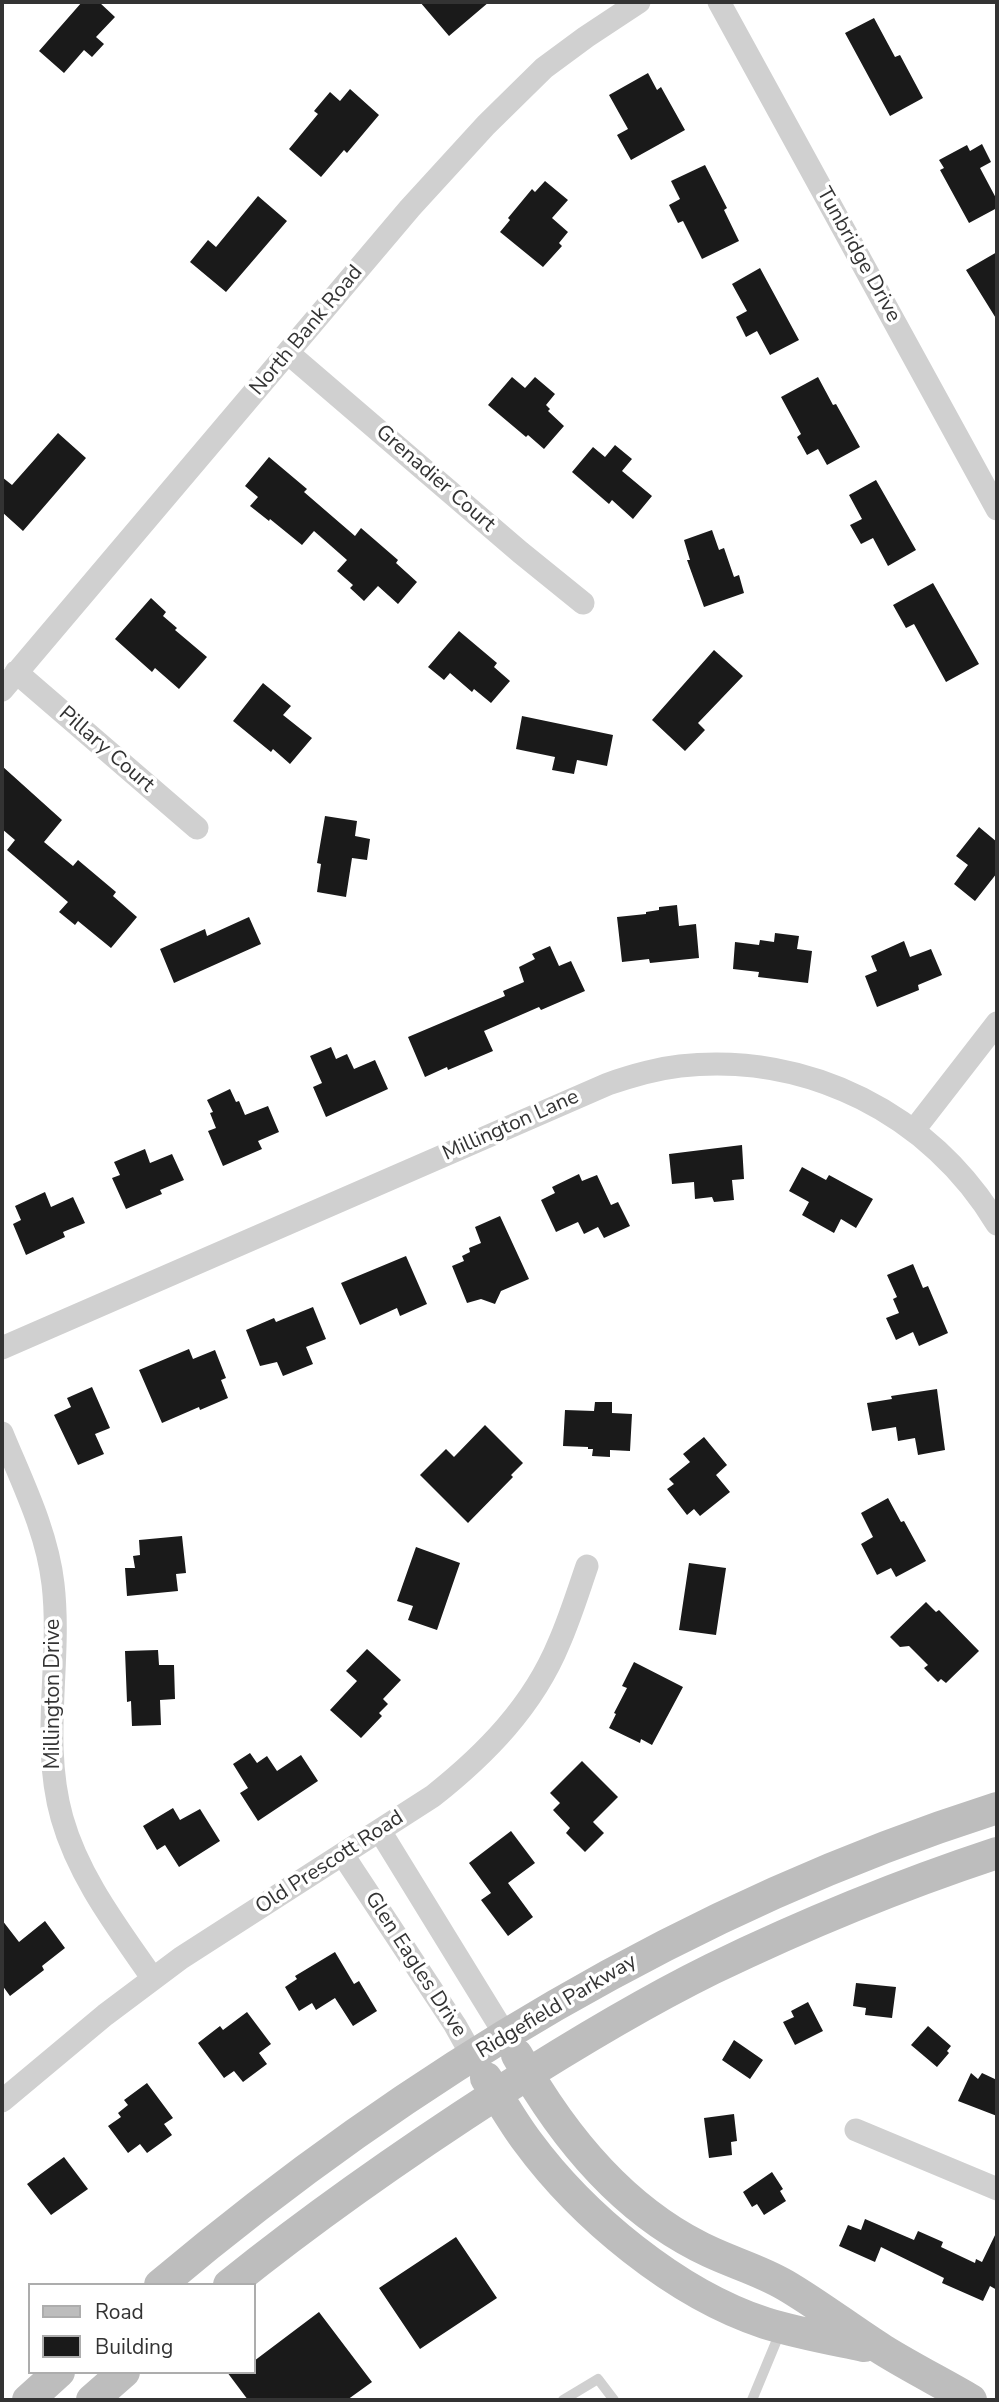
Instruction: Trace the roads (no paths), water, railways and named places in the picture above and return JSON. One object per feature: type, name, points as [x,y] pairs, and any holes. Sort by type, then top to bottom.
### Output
[{"type":"main road","name":"Ridgefield Parkway","points":[[163,2283],[304,2172],[473,2057],[623,1968],[750,1903],[877,1849],[997,1808]]},
{"type":"main road","name":"Ridgefield Parkway","points":[[232,2283],[333,2205],[527,2074],[625,2016],[731,1960],[884,1892],[997,1853]]},
{"type":"main road","name":"Glen Eagles Drive","points":[[506,2036],[527,2074],[585,2156],[650,2216],[696,2246],[784,2284],[886,2351],[971,2400]]},
{"type":"main road","name":"Glen Eagles Drive","points":[[473,2057],[526,2141],[560,2182],[618,2237],[690,2287],[764,2323],[886,2351]]},
{"type":"main road","points":[[28,2400],[57,2374]]},
{"type":"main road","points":[[92,2400],[122,2374]]},
{"type":"street","name":"North Bank Road","points":[[9,681],[410,208],[523,87],[575,44],[639,2]]},
{"type":"street","name":"Tunbridge Drive","points":[[719,2],[997,509]]},
{"type":"street","name":"Grenadier Court","points":[[288,354],[583,603]]},
{"type":"street","name":"Pillary Court","points":[[9,681],[197,828]]},
{"type":"street","points":[[914,1130],[997,1023]]},
{"type":"street","name":"Millington Lane","points":[[2,1348],[608,1084],[679,1066],[718,1064],[763,1067],[803,1075],[860,1096],[914,1130],[951,1163],[997,1224]]},
{"type":"street","name":"Millington Drive","points":[[2,1433],[46,1546],[53,1583],[55,1628],[50,1730],[53,1774],[62,1818],[80,1865],[103,1907],[153,1979]]},
{"type":"street","name":"Old Prescott Road","points":[[2,2101],[106,2015],[181,1958],[380,1831],[465,1771],[499,1737],[527,1703],[559,1645],[587,1566]]},
{"type":"street","name":"Glen Eagles Drive","points":[[380,1831],[506,2036]]},
{"type":"street","name":"Glen Eagles Drive","points":[[343,1855],[455,2025],[473,2057]]},
{"type":"street","points":[[856,2130],[997,2189]]},
{"type":"lane","points":[[752,2400],[782,2327]]},
{"type":"lane","points":[[564,2400],[598,2379],[614,2400]]}]
